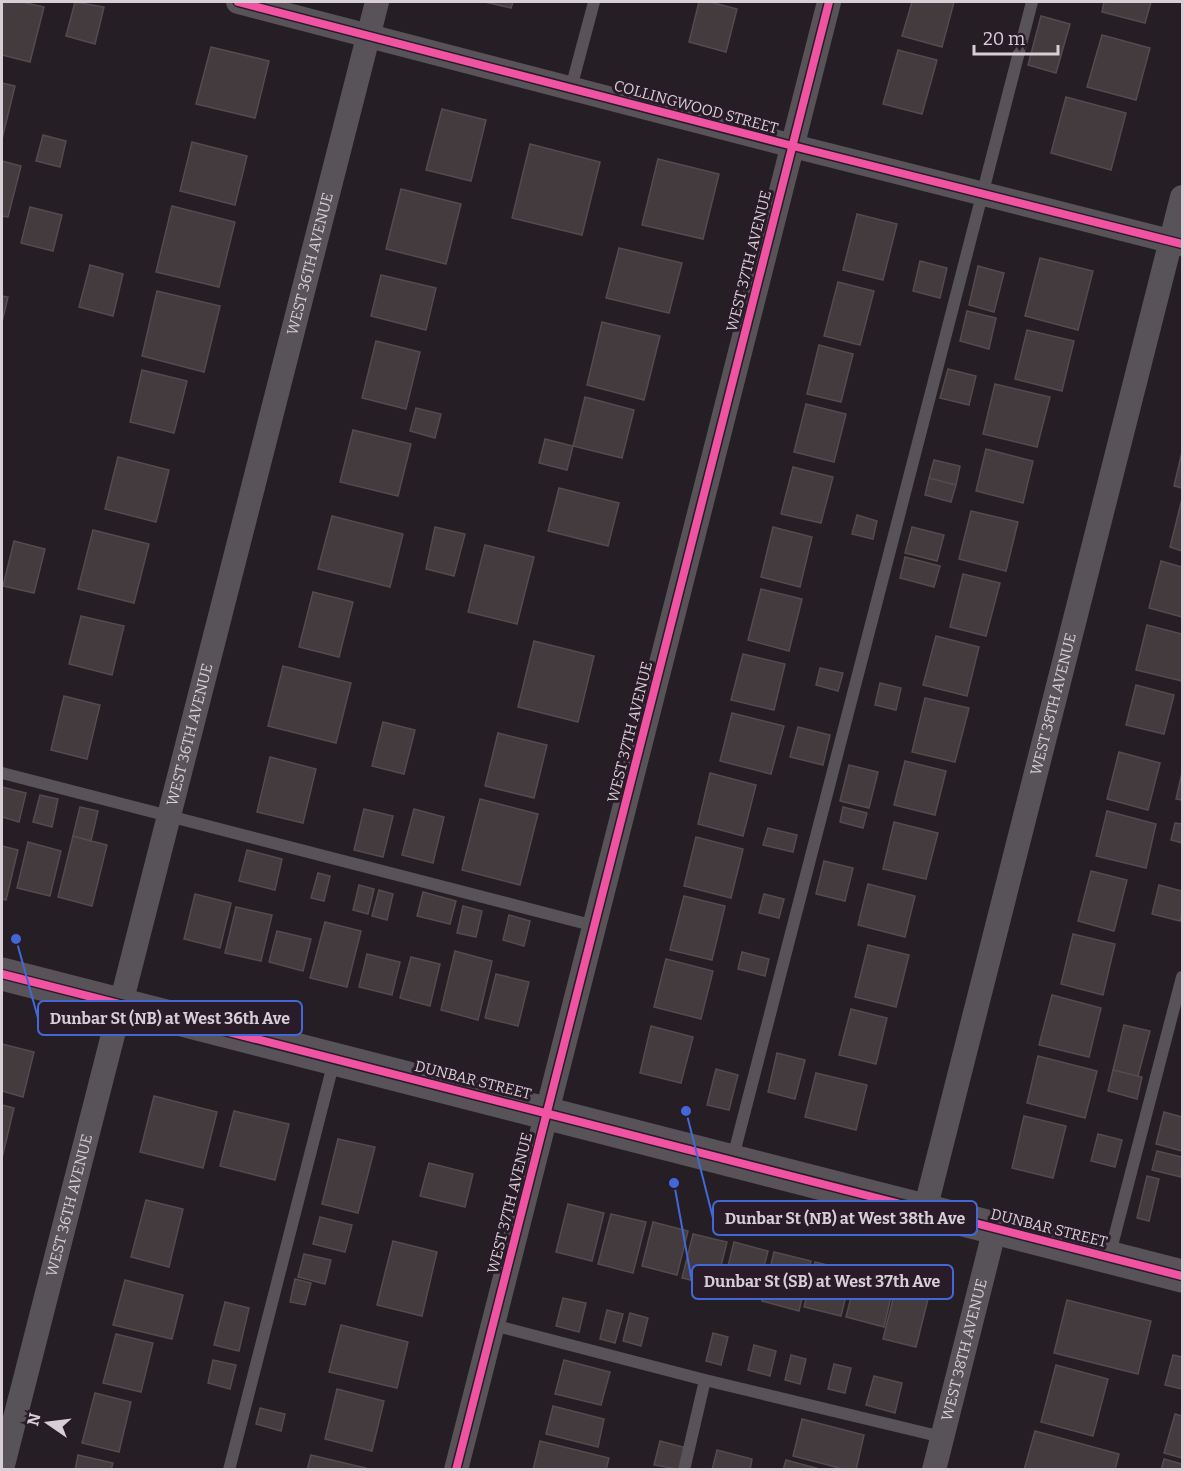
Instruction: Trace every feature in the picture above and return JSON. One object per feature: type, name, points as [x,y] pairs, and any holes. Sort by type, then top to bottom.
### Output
[{"type":"main road","name":"DUNBAR STREET","points":[[2,974],[1182,1276]]},
{"type":"street","name":"COLLINGWOOD STREET","points":[[238,2],[1177,243]]},
{"type":"street","name":"WEST 36TH AVENUE","points":[[2,1469],[377,2]]},
{"type":"street","name":"WEST 37TH AVENUE","points":[[456,1470],[829,2]]},
{"type":"street","name":"WEST 38TH AVENUE","points":[[925,1210],[1177,243],[1182,197]]},
{"type":"street","name":"WEST 38TH AVENUE","points":[[934,1470],[995,1228]]},
{"type":"lane","points":[[571,88],[594,2]]},
{"type":"lane","points":[[732,1162],[1032,2]]},
{"type":"lane","points":[[2,772],[595,926]]},
{"type":"lane","points":[[1109,1257],[1182,977]]},
{"type":"lane","points":[[229,1470],[334,1059]]},
{"type":"lane","points":[[493,1325],[705,1380],[942,1437]]},
{"type":"lane","points":[[684,1470],[705,1380]]},
{"type":"building","points":[[2,2],[22,2],[44,7],[30,62],[2,55]]},
{"type":"building","points":[[75,2],[104,7],[95,44],[66,36]]},
{"type":"building","points":[[485,2],[513,2],[511,8]]},
{"type":"building","points":[[699,2],[710,2],[737,9],[726,52],[689,42]]},
{"type":"building","points":[[912,2],[954,2],[942,47],[902,36]]},
{"type":"building","points":[[1104,2],[1151,2],[1145,23],[1102,12]]},
{"type":"building","points":[[1041,16],[1070,24],[1056,73],[1028,65]]},
{"type":"building","points":[[1102,35],[1150,48],[1136,100],[1087,87]]},
{"type":"building","points":[[211,47],[269,61],[255,118],[196,104]]},
{"type":"building","points":[[898,50],[937,60],[922,114],[883,104]]},
{"type":"building","points":[[2,83],[15,86],[2,139]]},
{"type":"building","points":[[1066,97],[1126,113],[1111,170],[1051,153]]},
{"type":"building","points":[[442,109],[486,120],[471,181],[426,170]]},
{"type":"building","points":[[43,135],[66,141],[60,167],[36,161]]},
{"type":"building","points":[[192,142],[247,156],[235,205],[180,191]]},
{"type":"building","points":[[530,144],[600,162],[582,235],[512,218]]},
{"type":"building","points":[[658,159],[719,174],[703,239],[642,225]]},
{"type":"building","points":[[2,161],[21,166],[8,217],[2,216]]},
{"type":"building","points":[[401,189],[461,204],[446,264],[386,249]]},
{"type":"building","points":[[172,206],[235,222],[219,287],[156,272]]},
{"type":"building","points":[[30,207],[62,215],[53,251],[21,243]]},
{"type":"building","points":[[857,214],[897,224],[883,280],[843,270]]},
{"type":"building","points":[[619,248],[682,263],[669,313],[606,298]]},
{"type":"building","points":[[1040,258],[1093,271],[1078,330],[1025,316]]},
{"type":"building","points":[[920,261],[947,268],[940,298],[913,291]]},
{"type":"building","points":[[90,265],[123,274],[113,316],[79,307]]},
{"type":"building","points":[[978,266],[1004,273],[994,312],[969,305]]},
{"type":"building","points":[[381,275],[436,288],[426,330],[371,316]]},
{"type":"building","points":[[838,282],[874,291],[860,345],[824,336]]},
{"type":"building","points":[[157,291],[220,306],[204,372],[142,356]]},
{"type":"building","points":[[2,296],[8,297],[2,322]]},
{"type":"building","points":[[967,311],[996,318],[989,349],[960,341]]},
{"type":"building","points":[[602,322],[660,336],[644,400],[587,385]]},
{"type":"building","points":[[1027,330],[1074,341],[1062,391],[1015,379]]},
{"type":"building","points":[[376,341],[420,352],[406,409],[362,398]]},
{"type":"building","points":[[819,345],[853,354],[841,402],[807,394]]},
{"type":"building","points":[[948,369],[976,376],[969,405],[940,398]]},
{"type":"building","points":[[142,370],[187,381],[174,433],[130,422]]},
{"type":"building","points":[[995,384],[1050,397],[1037,447],[983,434]]},
{"type":"building","points":[[585,397],[634,410],[622,458],[573,446]]},
{"type":"building","points":[[806,404],[846,414],[834,462],[794,452]]},
{"type":"building","points":[[416,408],[441,414],[435,438],[410,431]]},
{"type":"building","points":[[353,430],[411,444],[398,496],[340,482]]},
{"type":"building","points":[[545,439],[573,446],[567,470],[539,463]]},
{"type":"building","points":[[986,449],[1033,461],[1023,503],[976,491]]},
{"type":"building","points":[[1182,452],[1182,488],[1174,486]]},
{"type":"building","points":[[118,457],[169,470],[156,522],[105,509]]},
{"type":"building","points":[[934,460],[960,466],[956,485],[929,478]]},
{"type":"building","points":[[793,467],[833,477],[821,523],[781,514]]},
{"type":"building","points":[[929,478],[956,485],[951,502],[925,495]]},
{"type":"building","points":[[559,488],[619,503],[608,546],[548,531]]},
{"type":"building","points":[[1182,499],[1182,551],[1170,547]]},
{"type":"building","points":[[971,511],[1018,522],[1006,571],[959,559]]},
{"type":"building","points":[[857,515],[877,521],[873,539],[852,534]]},
{"type":"building","points":[[332,516],[403,534],[390,587],[318,569]]},
{"type":"building","points":[[435,527],[465,534],[454,576],[426,569]]},
{"type":"building","points":[[773,527],[812,537],[800,587],[761,577]]},
{"type":"building","points":[[912,527],[944,535],[937,561],[905,553]]},
{"type":"building","points":[[93,530],[149,544],[134,603],[78,589]]},
{"type":"building","points":[[14,541],[45,549],[34,593],[3,586]]},
{"type":"building","points":[[485,545],[534,557],[517,624],[468,612]]},
{"type":"building","points":[[905,557],[940,566],[934,587],[900,578]]},
{"type":"building","points":[[1161,561],[1182,567],[1182,617],[1149,608]]},
{"type":"building","points":[[963,574],[1000,583],[986,636],[950,627]]},
{"type":"building","points":[[761,589],[802,599],[789,651],[748,640]]},
{"type":"building","points":[[313,592],[353,602],[339,657],[299,647]]},
{"type":"building","points":[[81,616],[124,626],[112,675],[69,664]]},
{"type":"building","points":[[1147,625],[1182,634],[1182,681],[1136,670]]},
{"type":"building","points":[[936,636],[979,647],[967,696],[923,685]]},
{"type":"building","points":[[534,641],[594,656],[578,722],[518,707]]},
{"type":"building","points":[[743,654],[785,664],[774,710],[731,700]]},
{"type":"building","points":[[283,666],[351,683],[336,743],[268,726]]},
{"type":"building","points":[[820,668],[843,673],[838,691],[816,685]]},
{"type":"building","points":[[880,683],[901,688],[896,710],[875,705]]},
{"type":"building","points":[[1136,685],[1174,695],[1164,734],[1126,725]]},
{"type":"building","points":[[64,696],[100,705],[87,759],[51,750]]},
{"type":"building","points":[[925,698],[969,708],[955,762],[912,752]]},
{"type":"building","points":[[732,713],[784,726],[771,774],[720,761]]},
{"type":"building","points":[[383,722],[415,730],[404,774],[372,766]]},
{"type":"building","points":[[798,727],[830,735],[823,765],[790,757]]},
{"type":"building","points":[[498,733],[547,745],[534,798],[485,786]]},
{"type":"building","points":[[1119,752],[1160,763],[1148,810],[1107,799]]},
{"type":"building","points":[[270,757],[316,769],[303,823],[257,812]]},
{"type":"building","points":[[905,761],[946,771],[935,815],[894,805]]},
{"type":"building","points":[[849,765],[878,772],[869,808],[840,801]]},
{"type":"building","points":[[710,773],[756,785],[743,836],[698,824]]},
{"type":"building","points":[[1182,773],[1182,800],[1176,799]]},
{"type":"building","points":[[2,787],[26,793],[19,822],[2,817]]},
{"type":"building","points":[[40,795],[58,799],[52,827],[33,822]]},
{"type":"building","points":[[480,799],[538,814],[520,885],[462,870]]},
{"type":"building","points":[[80,807],[98,811],[91,841],[73,836]]},
{"type":"building","points":[[843,807],[867,813],[863,828],[840,822]]},
{"type":"building","points":[[364,809],[393,816],[383,857],[354,850]]},
{"type":"building","points":[[414,809],[444,817],[433,863],[402,855]]},
{"type":"building","points":[[1107,811],[1156,824],[1146,868],[1096,856]]},
{"type":"building","points":[[894,822],[938,833],[926,879],[883,869]]},
{"type":"building","points":[[1175,823],[1182,824],[1182,843],[1171,840]]},
{"type":"building","points":[[768,828],[797,835],[793,852],[763,845]]},
{"type":"building","points":[[73,836],[107,845],[92,906],[58,897]]},
{"type":"building","points":[[696,837],[743,849],[731,898],[684,886]]},
{"type":"building","points":[[28,842],[61,851],[50,896],[17,888]]},
{"type":"building","points":[[2,846],[18,850],[6,900],[2,899]]},
{"type":"building","points":[[247,850],[282,859],[275,890],[239,881]]},
{"type":"building","points":[[824,861],[853,868],[845,901],[816,894]]},
{"type":"building","points":[[1091,871],[1127,880],[1114,931],[1078,921]]},
{"type":"building","points":[[318,873],[330,876],[324,901],[311,898]]},
{"type":"building","points":[[868,884],[915,896],[905,937],[858,925]]},
{"type":"building","points":[[359,885],[374,889],[368,914],[353,910]]},
{"type":"building","points":[[1159,885],[1182,891],[1180,921],[1152,914]]},
{"type":"building","points":[[379,890],[393,894],[387,920],[372,916]]},
{"type":"building","points":[[423,892],[456,901],[450,924],[417,916]]},
{"type":"building","points":[[195,894],[231,903],[220,948],[184,939]]},
{"type":"building","points":[[764,894],[784,899],[779,918],[759,913]]},
{"type":"building","points":[[684,896],[725,906],[712,960],[670,950]]},
{"type":"building","points":[[463,906],[482,911],[476,937],[457,933]]},
{"type":"building","points":[[236,907],[272,915],[261,961],[225,953]]},
{"type":"building","points":[[509,915],[530,921],[524,946],[503,940]]},
{"type":"building","points":[[325,922],[361,931],[347,987],[310,978]]},
{"type":"building","points":[[277,931],[311,939],[303,971],[269,962]]},
{"type":"building","points":[[1073,934],[1115,944],[1103,995],[1061,984]]},
{"type":"building","points":[[868,945],[909,955],[896,1007],[855,997]]},
{"type":"building","points":[[455,951],[492,961],[478,1020],[441,1010]]},
{"type":"building","points":[[742,952],[769,959],[765,976],[738,969]]},
{"type":"building","points":[[367,954],[400,962],[392,995],[359,987]]},
{"type":"building","points":[[411,957],[440,964],[430,1006],[400,998]]},
{"type":"building","points":[[666,959],[713,971],[701,1019],[654,1007]]},
{"type":"building","points":[[496,974],[529,982],[518,1026],[485,1018]]},
{"type":"building","points":[[1052,995],[1101,1008],[1089,1057],[1039,1045]]},
{"type":"building","points":[[851,1009],[887,1018],[876,1064],[839,1055]]},
{"type":"building","points":[[1124,1025],[1150,1031],[1138,1076],[1113,1070]]},
{"type":"building","points":[[651,1026],[693,1037],[681,1083],[640,1073]]},
{"type":"building","points":[[2,1044],[34,1052],[23,1097],[2,1091]]},
{"type":"building","points":[[777,1053],[805,1060],[795,1099],[768,1092]]},
{"type":"building","points":[[1038,1056],[1097,1071],[1085,1118],[1027,1103]]},
{"type":"building","points":[[716,1069],[738,1075],[729,1110],[707,1105]]},
{"type":"building","points":[[1113,1070],[1142,1077],[1137,1099],[1108,1091]]},
{"type":"building","points":[[816,1073],[867,1085],[856,1130],[805,1117]]},
{"type":"building","points":[[154,1096],[217,1112],[203,1168],[140,1152]]},
{"type":"building","points":[[2,1105],[14,1108],[2,1158]]},
{"type":"building","points":[[234,1111],[289,1124],[275,1180],[220,1166]]},
{"type":"building","points":[[1164,1112],[1182,1117],[1182,1151],[1156,1144]]},
{"type":"building","points":[[1024,1116],[1066,1126],[1053,1178],[1012,1168]]},
{"type":"building","points":[[1098,1134],[1122,1140],[1115,1167],[1091,1161]]},
{"type":"building","points":[[338,1139],[375,1147],[358,1213],[322,1204]]},
{"type":"building","points":[[1157,1151],[1182,1157],[1181,1177],[1152,1170]]},
{"type":"building","points":[[429,1163],[473,1174],[465,1207],[420,1196]]},
{"type":"building","points":[[1147,1176],[1159,1179],[1149,1221],[1137,1218]]},
{"type":"building","points":[[146,1200],[183,1209],[169,1267],[131,1257]]},
{"type":"building","points":[[568,1204],[604,1213],[592,1261],[556,1252]]},
{"type":"building","points":[[611,1214],[646,1222],[633,1273],[598,1264]]},
{"type":"building","points":[[320,1217],[352,1225],[345,1252],[313,1244]]},
{"type":"building","points":[[653,1222],[688,1231],[677,1275],[642,1266]]},
{"type":"building","points":[[693,1234],[727,1242],[716,1286],[682,1278]]},
{"type":"building","points":[[393,1241],[437,1252],[422,1316],[377,1305]]},
{"type":"building","points":[[734,1242],[768,1251],[756,1298],[722,1290]]},
{"type":"building","points":[[774,1252],[811,1261],[799,1311],[762,1301]]},
{"type":"building","points":[[304,1254],[331,1260],[325,1284],[298,1277]]},
{"type":"building","points":[[815,1262],[852,1271],[841,1316],[804,1307]]},
{"type":"building","points":[[857,1274],[894,1283],[884,1327],[846,1317]]},
{"type":"building","points":[[295,1279],[311,1283],[305,1305],[290,1302]]},
{"type":"building","points":[[898,1279],[931,1287],[916,1347],[883,1339]]},
{"type":"building","points":[[125,1280],[183,1295],[172,1339],[113,1325]]},
{"type":"building","points":[[563,1298],[586,1303],[579,1332],[556,1326]]},
{"type":"building","points":[[1067,1300],[1151,1321],[1138,1374],[1054,1353]]},
{"type":"building","points":[[225,1302],[249,1308],[239,1351],[214,1345]]},
{"type":"building","points":[[607,1310],[623,1314],[615,1343],[600,1339]]},
{"type":"building","points":[[630,1313],[648,1318],[641,1346],[623,1341]]},
{"type":"building","points":[[341,1325],[408,1342],[397,1388],[329,1372]]},
{"type":"building","points":[[713,1333],[728,1337],[721,1365],[706,1361]]},
{"type":"building","points":[[116,1334],[153,1343],[141,1392],[103,1383]]},
{"type":"building","points":[[754,1345],[776,1351],[770,1376],[748,1370]]},
{"type":"building","points":[[791,1355],[806,1359],[800,1384],[785,1380]]},
{"type":"building","points":[[1173,1355],[1182,1357],[1182,1389],[1165,1385]]},
{"type":"building","points":[[213,1360],[236,1365],[230,1389],[208,1383]]},
{"type":"building","points":[[564,1360],[610,1372],[601,1405],[555,1394]]},
{"type":"building","points":[[834,1364],[851,1368],[845,1393],[828,1389]]},
{"type":"building","points":[[1056,1365],[1108,1379],[1093,1436],[1041,1422]]},
{"type":"building","points":[[874,1376],[902,1383],[895,1413],[866,1405]]},
{"type":"building","points":[[337,1389],[384,1401],[372,1451],[325,1439]]},
{"type":"building","points":[[95,1393],[131,1402],[119,1452],[82,1443]]},
{"type":"building","points":[[553,1406],[604,1419],[598,1447],[546,1434]]},
{"type":"building","points":[[260,1408],[285,1414],[281,1431],[256,1424]]},
{"type":"building","points":[[1175,1414],[1182,1416],[1182,1458],[1164,1453]]},
{"type":"building","points":[[802,1419],[864,1435],[856,1470],[847,1470],[793,1456]]},
{"type":"building","points":[[1035,1431],[1119,1454],[1115,1470],[1024,1470]]},
{"type":"building","points":[[540,1441],[609,1458],[606,1470],[533,1470]]},
{"type":"building","points":[[660,1441],[687,1448],[682,1470],[654,1465]]},
{"type":"building","points":[[717,1450],[752,1459],[750,1470],[712,1470]]},
{"type":"building","points":[[78,1455],[113,1463],[111,1470],[75,1470]]},
{"type":"building","points":[[311,1455],[366,1468],[366,1470],[307,1470]]},
{"type":"building","points":[[1164,1459],[1182,1464],[1182,1470],[1161,1470]]},
{"type":"building","points":[[786,1460],[823,1470],[783,1470]]},
{"type":"cycle path","points":[[238,2],[1182,244]]},
{"type":"cycle path","points":[[456,1470],[829,2]]},
{"type":"cycle path","points":[[2,974],[1182,1276]]},
{"type":"place","name":"Dunbar St (NB) at West 36th Ave","points":[[16,939]]},
{"type":"place","name":"Dunbar St (NB) at West 38th Ave","points":[[686,1111]]},
{"type":"place","name":"Dunbar St (SB) at West 37th Ave","points":[[674,1183]]}]
